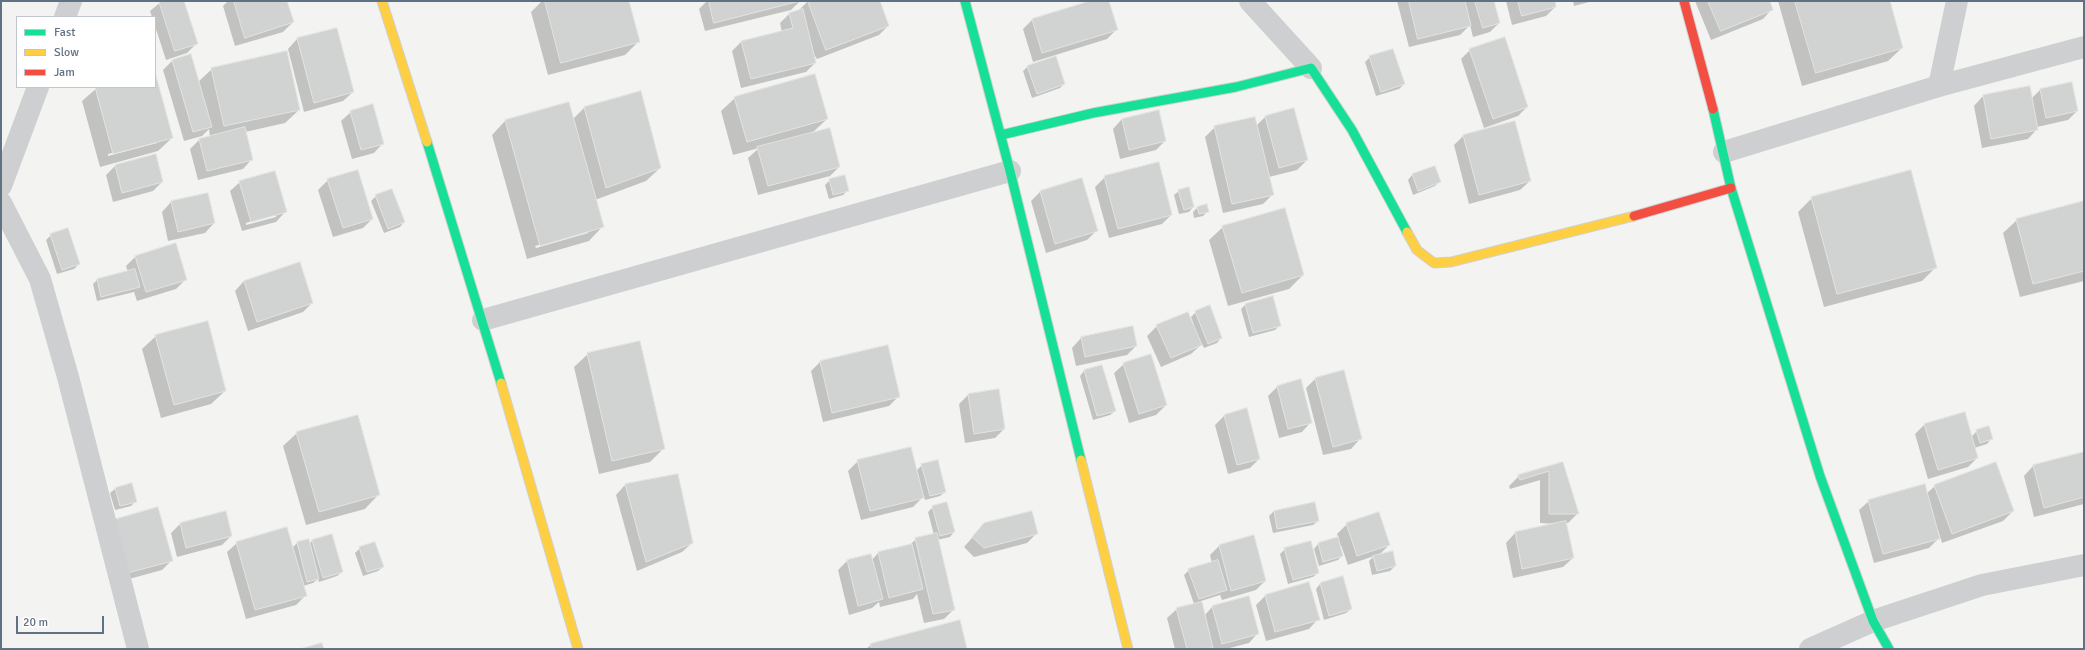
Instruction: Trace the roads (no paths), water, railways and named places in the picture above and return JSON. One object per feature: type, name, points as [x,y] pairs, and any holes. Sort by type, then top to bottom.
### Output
[{"type":"street","points":[[65,16],[71,1]]},
{"type":"street","points":[[382,1],[483,320],[578,649]]},
{"type":"street","points":[[965,1],[1010,172],[1128,649]]},
{"type":"street","points":[[1250,1],[1311,68],[1352,130],[1418,250],[1434,263],[1451,262],[1597,226],[1731,188]]},
{"type":"street","points":[[1684,1],[1724,152],[1731,188],[1820,476],[1873,621],[1889,649]]},
{"type":"street","points":[[1939,86],[1957,1]]},
{"type":"street","points":[[1724,152],[1939,86],[2084,47]]},
{"type":"street","points":[[1000,136],[1093,113],[1236,87],[1311,68]]},
{"type":"street","points":[[1,186],[38,88]]},
{"type":"street","points":[[483,320],[1010,172]]},
{"type":"street","points":[[1,203],[40,279],[68,377],[138,649]]},
{"type":"street","points":[[1810,649],[1873,621],[1982,585],[2084,565]]}]
